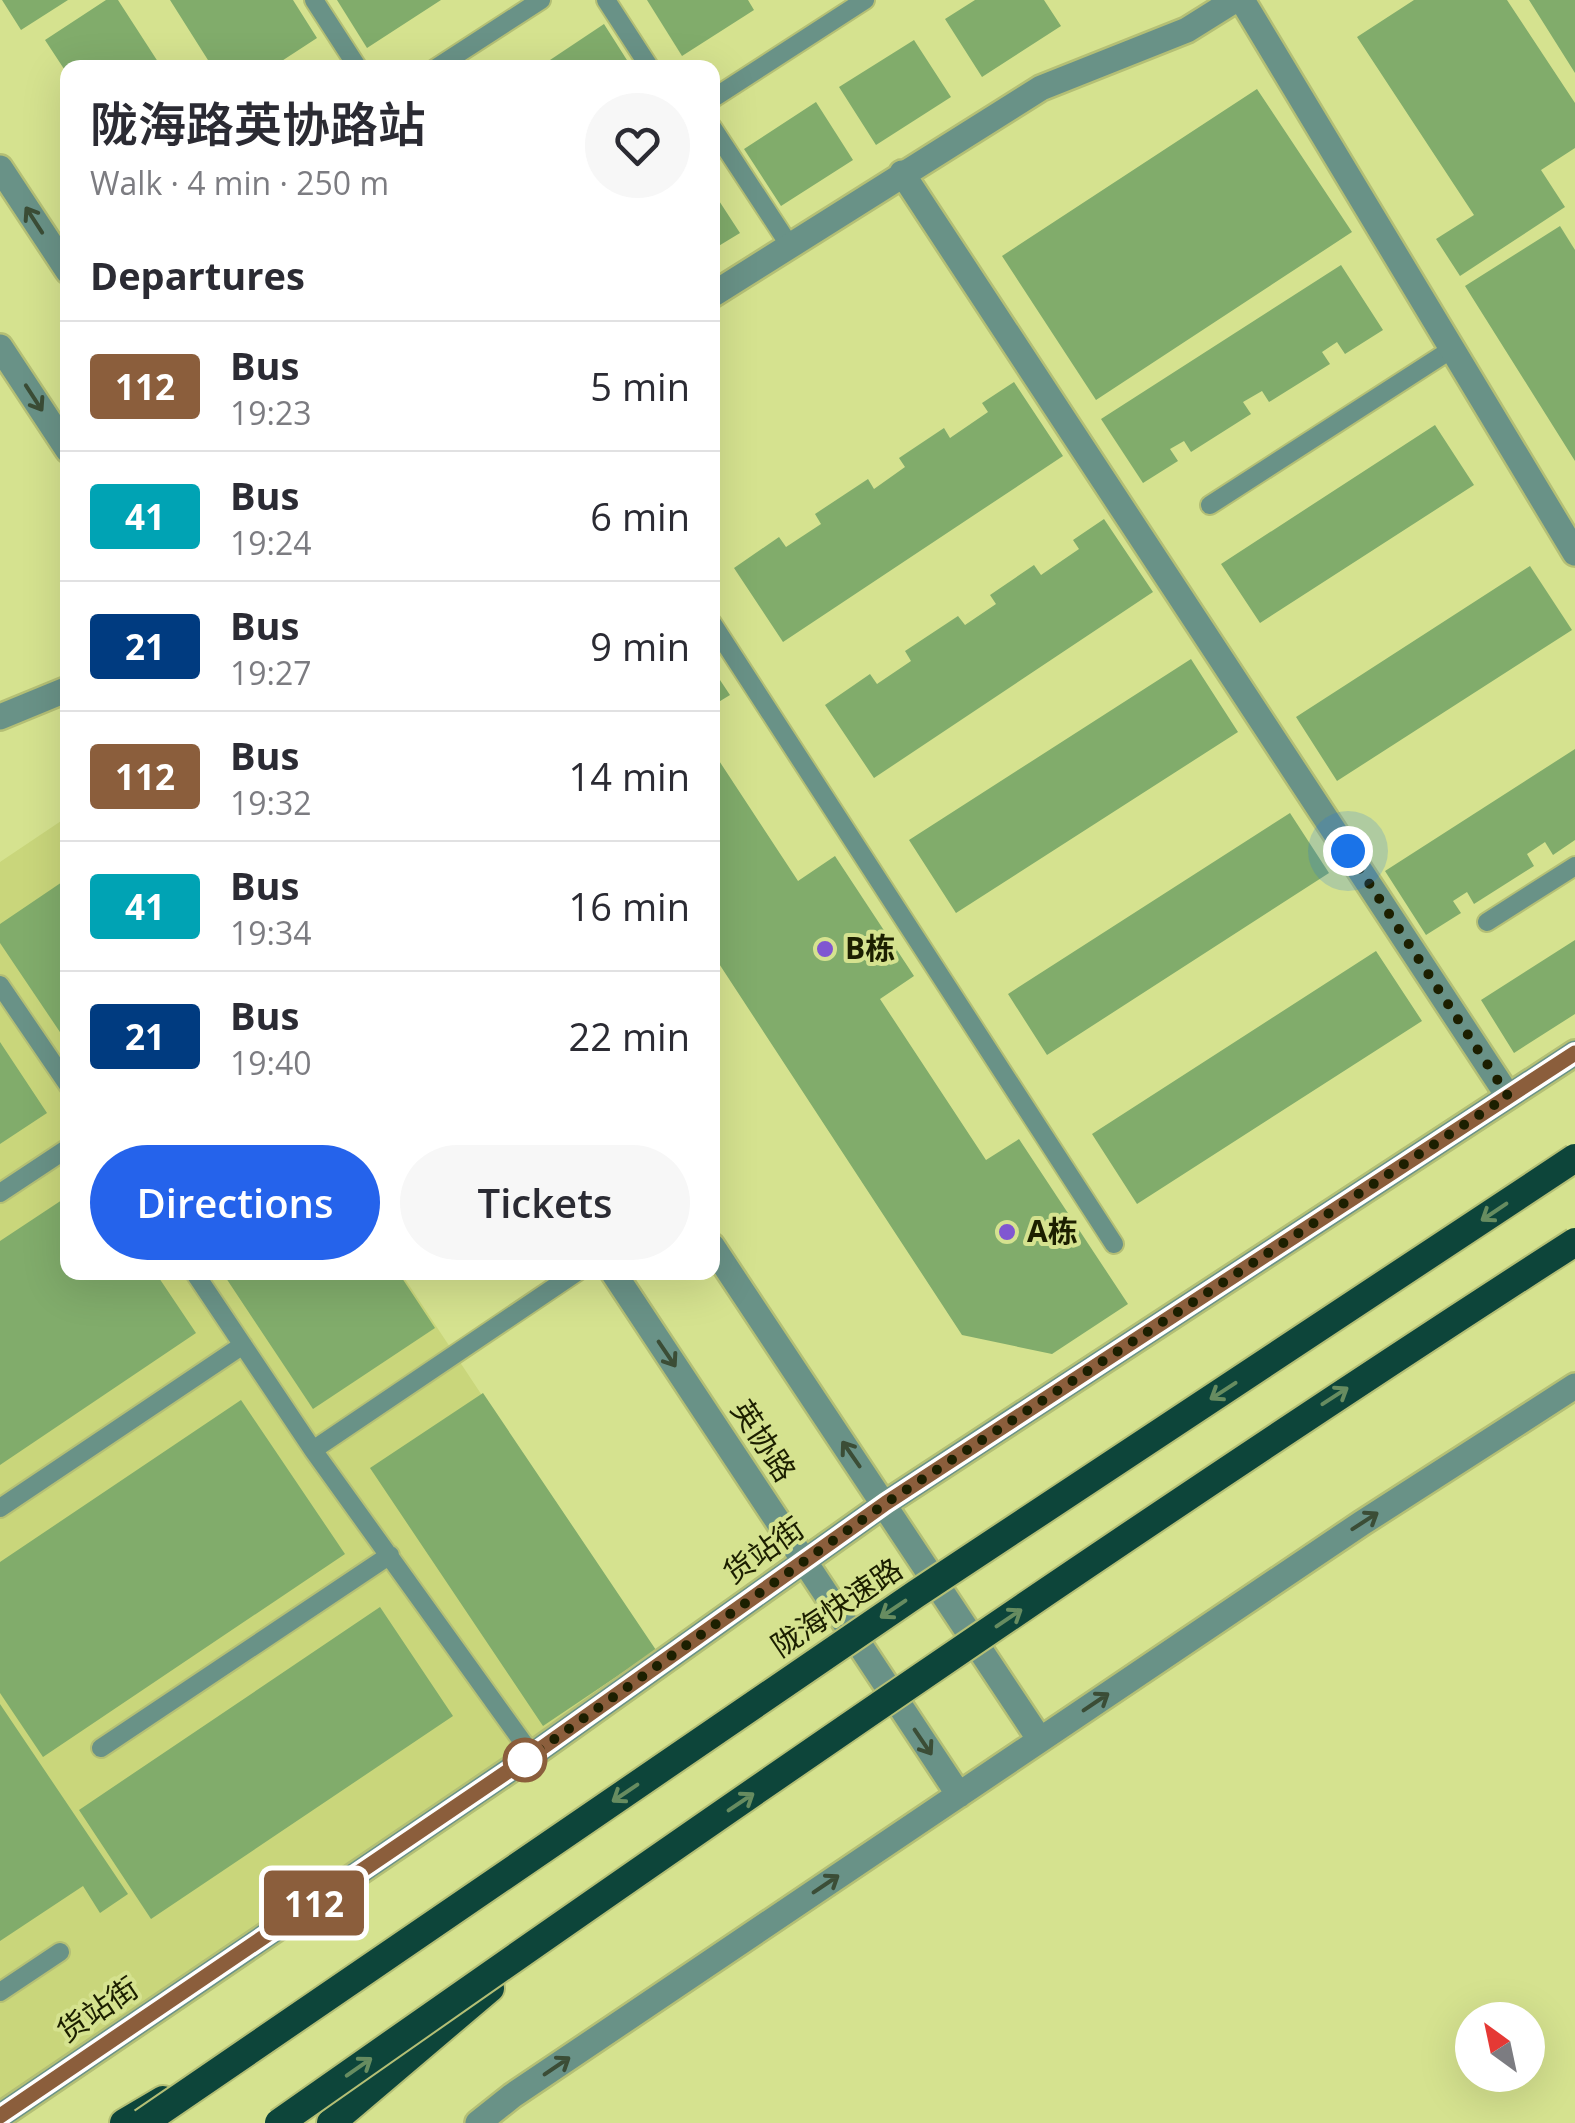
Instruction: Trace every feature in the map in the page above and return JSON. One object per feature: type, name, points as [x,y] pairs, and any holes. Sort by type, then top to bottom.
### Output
[{"type":"highway","name":"陇海快速路","points":[[143,2123],[916,1594],[1575,1158]]},
{"type":"highway","points":[[279,2123],[1297,1421],[1575,1242]]},
{"type":"highway","points":[[331,2123],[577,1914]]},
{"type":"highway","points":[[124,2123],[242,2055]]},
{"type":"street","points":[[720,290],[1041,88],[1188,30],[1238,0],[1575,552]]},
{"type":"street","points":[[0,168],[60,259]]},
{"type":"street","points":[[902,173],[1508,1096]]},
{"type":"street","points":[[0,347],[60,438]]},
{"type":"street","points":[[0,718],[60,692]]},
{"type":"street","name":"货站街","points":[[0,2116],[532,1755],[886,1503],[1575,1053]]},
{"type":"street","points":[[720,1258],[1040,1740]]},
{"type":"street","name":"英协路","points":[[618,1280],[959,1794]]},
{"type":"street","points":[[478,2123],[512,2096],[1362,1522],[1575,1386]]},
{"type":"lane","points":[[314,0],[353,60]]},
{"type":"lane","points":[[448,60],[541,0]]},
{"type":"lane","points":[[606,0],[645,60]]},
{"type":"lane","points":[[720,94],[866,0]]},
{"type":"lane","points":[[720,138],[790,246]]},
{"type":"lane","points":[[1210,505],[1452,349]]},
{"type":"lane","points":[[720,635],[1114,1244]]},
{"type":"lane","points":[[1487,922],[1575,866]]},
{"type":"lane","points":[[0,985],[60,1073]]},
{"type":"lane","points":[[0,1194],[60,1153]]},
{"type":"lane","points":[[199,1280],[313,1450],[532,1755]]},
{"type":"lane","points":[[313,1450],[565,1280]]},
{"type":"lane","points":[[0,1508],[242,1345]]},
{"type":"lane","points":[[101,1748],[390,1555]]},
{"type":"lane","points":[[0,1992],[60,1952]]},
{"type":"shaded area","points":[[60,822],[60,1280],[406,1280],[657,1660],[0,2114],[0,862]]},
{"type":"building","points":[[2,0],[68,0],[21,30]]},
{"type":"building","points":[[106,0],[118,0],[157,60],[60,63],[45,40]]},
{"type":"building","points":[[170,0],[293,0],[317,38],[283,60],[208,60]]},
{"type":"building","points":[[337,0],[441,0],[367,48]]},
{"type":"building","points":[[647,0],[748,0],[754,10],[682,56]]},
{"type":"building","points":[[975,0],[1044,0],[1061,26],[982,77],[945,19]]},
{"type":"building","points":[[1414,0],[1507,0],[1575,103],[1575,148],[1541,170],[1565,207],[1460,276],[1436,239],[1474,215],[1357,37]]},
{"type":"building","points":[[1529,0],[1575,0],[1575,73]]},
{"type":"building","points":[[604,24],[627,60],[550,60]]},
{"type":"building","points":[[914,40],[951,97],[876,145],[839,87]]},
{"type":"building","points":[[1257,89],[1352,232],[1096,400],[1002,256]]},
{"type":"building","points":[[816,102],[853,160],[781,206],[744,149]]},
{"type":"building","points":[[720,202],[740,233],[720,245]]},
{"type":"building","points":[[1560,226],[1575,250],[1575,461],[1465,286]]},
{"type":"building","points":[[1341,265],[1383,330],[1345,354],[1337,342],[1322,352],[1330,364],[1269,402],[1262,391],[1243,402],[1251,414],[1191,452],[1184,441],[1170,449],[1178,461],[1143,483],[1101,419]]},
{"type":"building","points":[[1014,382],[1063,456],[783,642],[734,568],[779,537],[786,547],[821,524],[815,514],[868,479],[874,489],[905,467],[899,458],[944,428],[950,438],[988,412],[982,403]]},
{"type":"building","points":[[1435,425],[1474,485],[1260,623],[1221,564]]},
{"type":"building","points":[[1104,519],[1153,592],[874,778],[825,705],[870,674],[877,684],[911,661],[905,651],[958,616],[965,625],[996,604],[990,595],[1034,565],[1041,575],[1079,549],[1073,540]]},
{"type":"building","points":[[1530,566],[1572,630],[1337,781],[1296,717]]},
{"type":"building","points":[[1191,659],[1238,732],[956,913],[909,840]]},
{"type":"building","points":[[720,680],[730,695],[720,701]]},
{"type":"building","points":[[1575,749],[1575,840],[1553,855],[1545,842],[1527,854],[1534,866],[1474,904],[1467,892],[1453,901],[1461,913],[1426,935],[1385,871]]},
{"type":"building","points":[[720,762],[798,881],[835,856],[914,976],[880,999],[986,1160],[1019,1139],[1128,1304],[1052,1354],[962,1335],[720,965]]},
{"type":"building","points":[[1290,813],[1329,873],[1047,1055],[1008,994]]},
{"type":"building","points":[[60,883],[60,1032],[0,943],[0,924]]},
{"type":"building","points":[[1575,940],[1575,1014],[1514,1053],[1481,1000]]},
{"type":"building","points":[[1376,951],[1422,1021],[1137,1204],[1092,1134]]},
{"type":"building","points":[[0,1042],[47,1113],[0,1144]]},
{"type":"building","points":[[60,1201],[60,1280],[160,1280],[196,1333],[0,1465],[0,1241]]},
{"type":"building","points":[[227,1280],[403,1280],[435,1328],[313,1409]]},
{"type":"building","points":[[483,1393],[656,1650],[543,1726],[370,1468]]},
{"type":"building","points":[[241,1400],[345,1554],[43,1757],[0,1693],[0,1562]]},
{"type":"building","points":[[380,1607],[453,1716],[151,1919],[79,1810]]},
{"type":"building","points":[[0,1704],[128,1894],[100,1913],[83,1886],[0,1941]]},
{"type":"bus line","name":"112","points":[[0,2116],[532,1755],[886,1503],[1575,1053]]},
{"type":"place","name":"B栋","points":[[825,949]]},
{"type":"place","name":"A栋","points":[[1007,1232]]},
{"type":"route","points":[[525,1760],[886,1503],[1508,1096],[1348,851]]}]
